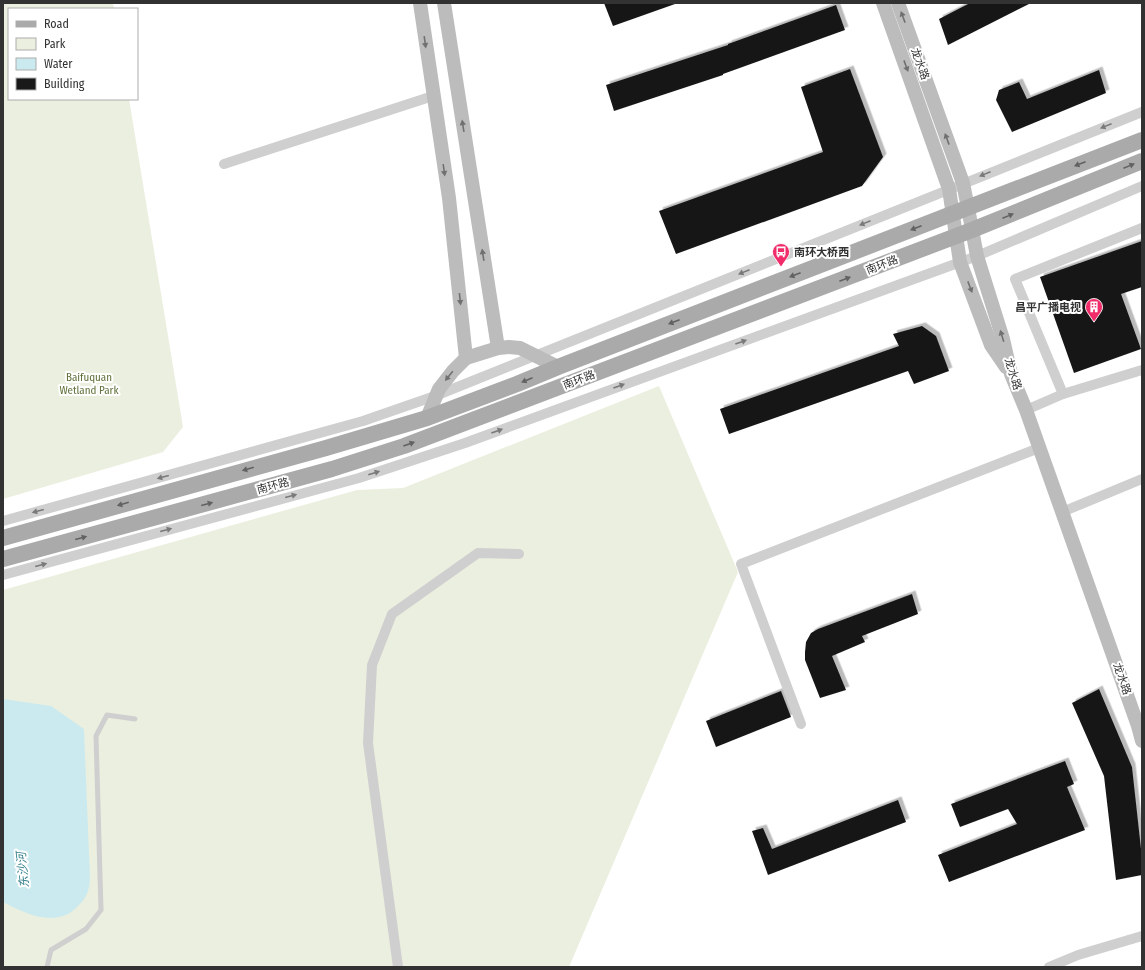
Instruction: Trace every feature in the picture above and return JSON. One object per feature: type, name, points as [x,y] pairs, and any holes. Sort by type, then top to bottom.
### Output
[{"type":"main road","name":"南环路","points":[[3,538],[324,440],[427,418],[1142,140]]},
{"type":"main road","name":"南环路","points":[[3,559],[334,476],[404,446],[972,230],[1142,161]]},
{"type":"street","points":[[420,3],[448,198],[466,358]]},
{"type":"street","points":[[444,3],[498,348]]},
{"type":"street","name":"龙水路","points":[[883,3],[950,189],[960,262],[991,345],[1011,374]]},
{"type":"street","name":"龙水路","points":[[898,3],[963,183],[977,256],[1003,340],[1011,374],[1026,410],[1142,741]]},
{"type":"street","points":[[224,164],[434,96]]},
{"type":"street","points":[[3,521],[324,440],[363,421],[435,396],[536,357],[963,183],[1142,112]]},
{"type":"street","points":[[3,575],[334,476],[359,478],[465,443],[977,256],[1142,186]]},
{"type":"street","points":[[1063,394],[1015,279],[1142,228]]},
{"type":"street","points":[[427,418],[438,389],[466,358],[509,346],[520,348],[558,367]]},
{"type":"street","points":[[1026,410],[1063,394],[1142,370]]},
{"type":"street","points":[[801,724],[741,564],[1039,448]]},
{"type":"street","points":[[1062,512],[1142,479]]},
{"type":"street","points":[[398,967],[368,743],[372,665],[392,614],[478,553],[519,554]]},
{"type":"street","points":[[1049,967],[1078,956],[1142,936]]},
{"type":"lane","points":[[47,967],[51,950],[86,929],[101,910],[96,736],[107,715],[135,719]]},
{"type":"green space","name":"Baifuquan Wetland Park","points":[[3,3],[113,3],[114,8],[8,8],[8,100],[129,100],[183,427],[163,452],[3,499]]},
{"type":"green space","points":[[659,386],[738,572],[569,967],[3,967],[3,590],[357,490],[403,488]]},
{"type":"water","name":"东沙河","points":[[3,699],[51,706],[84,729],[90,883],[84,900],[70,913],[61,917],[51,918],[31,915],[3,902]]},
{"type":"building","points":[[604,3],[675,3],[675,4],[613,26]]},
{"type":"building","points":[[970,3],[1031,3],[948,45],[939,19]]},
{"type":"building","points":[[836,5],[845,30],[723,75],[614,111],[606,85],[728,45]]},
{"type":"building","points":[[850,69],[883,157],[862,186],[676,254],[659,211],[823,152],[801,87]]},
{"type":"building","points":[[1099,70],[1106,93],[1012,132],[996,100],[999,90],[1019,82],[1027,99]]},
{"type":"building","name":"昌平广播电视","points":[[1142,241],[1142,287],[1121,294],[1141,349],[1074,373],[1040,277]]},
{"type":"building","points":[[922,326],[936,336],[949,371],[914,384],[908,371],[729,434],[720,409],[899,346],[893,334]]},
{"type":"building","points":[[912,594],[918,614],[862,636],[865,642],[832,656],[846,690],[820,698],[805,660],[806,642],[811,633],[818,629]]},
{"type":"building","points":[[1099,689],[1132,767],[1142,858],[1142,875],[1116,880],[1104,776],[1072,703]]},
{"type":"building","points":[[781,691],[791,717],[716,747],[706,721]]},
{"type":"building","points":[[1065,761],[1074,784],[1067,787],[1085,830],[949,882],[938,855],[1017,824],[1008,809],[960,827],[951,804]]},
{"type":"building","points":[[898,800],[906,822],[768,875],[752,831],[763,828],[772,849]]},
{"type":"place","name":"南环大桥西","points":[[781,267]]},
{"type":"place","name":"昌平广播电视","points":[[1094,322]]}]
